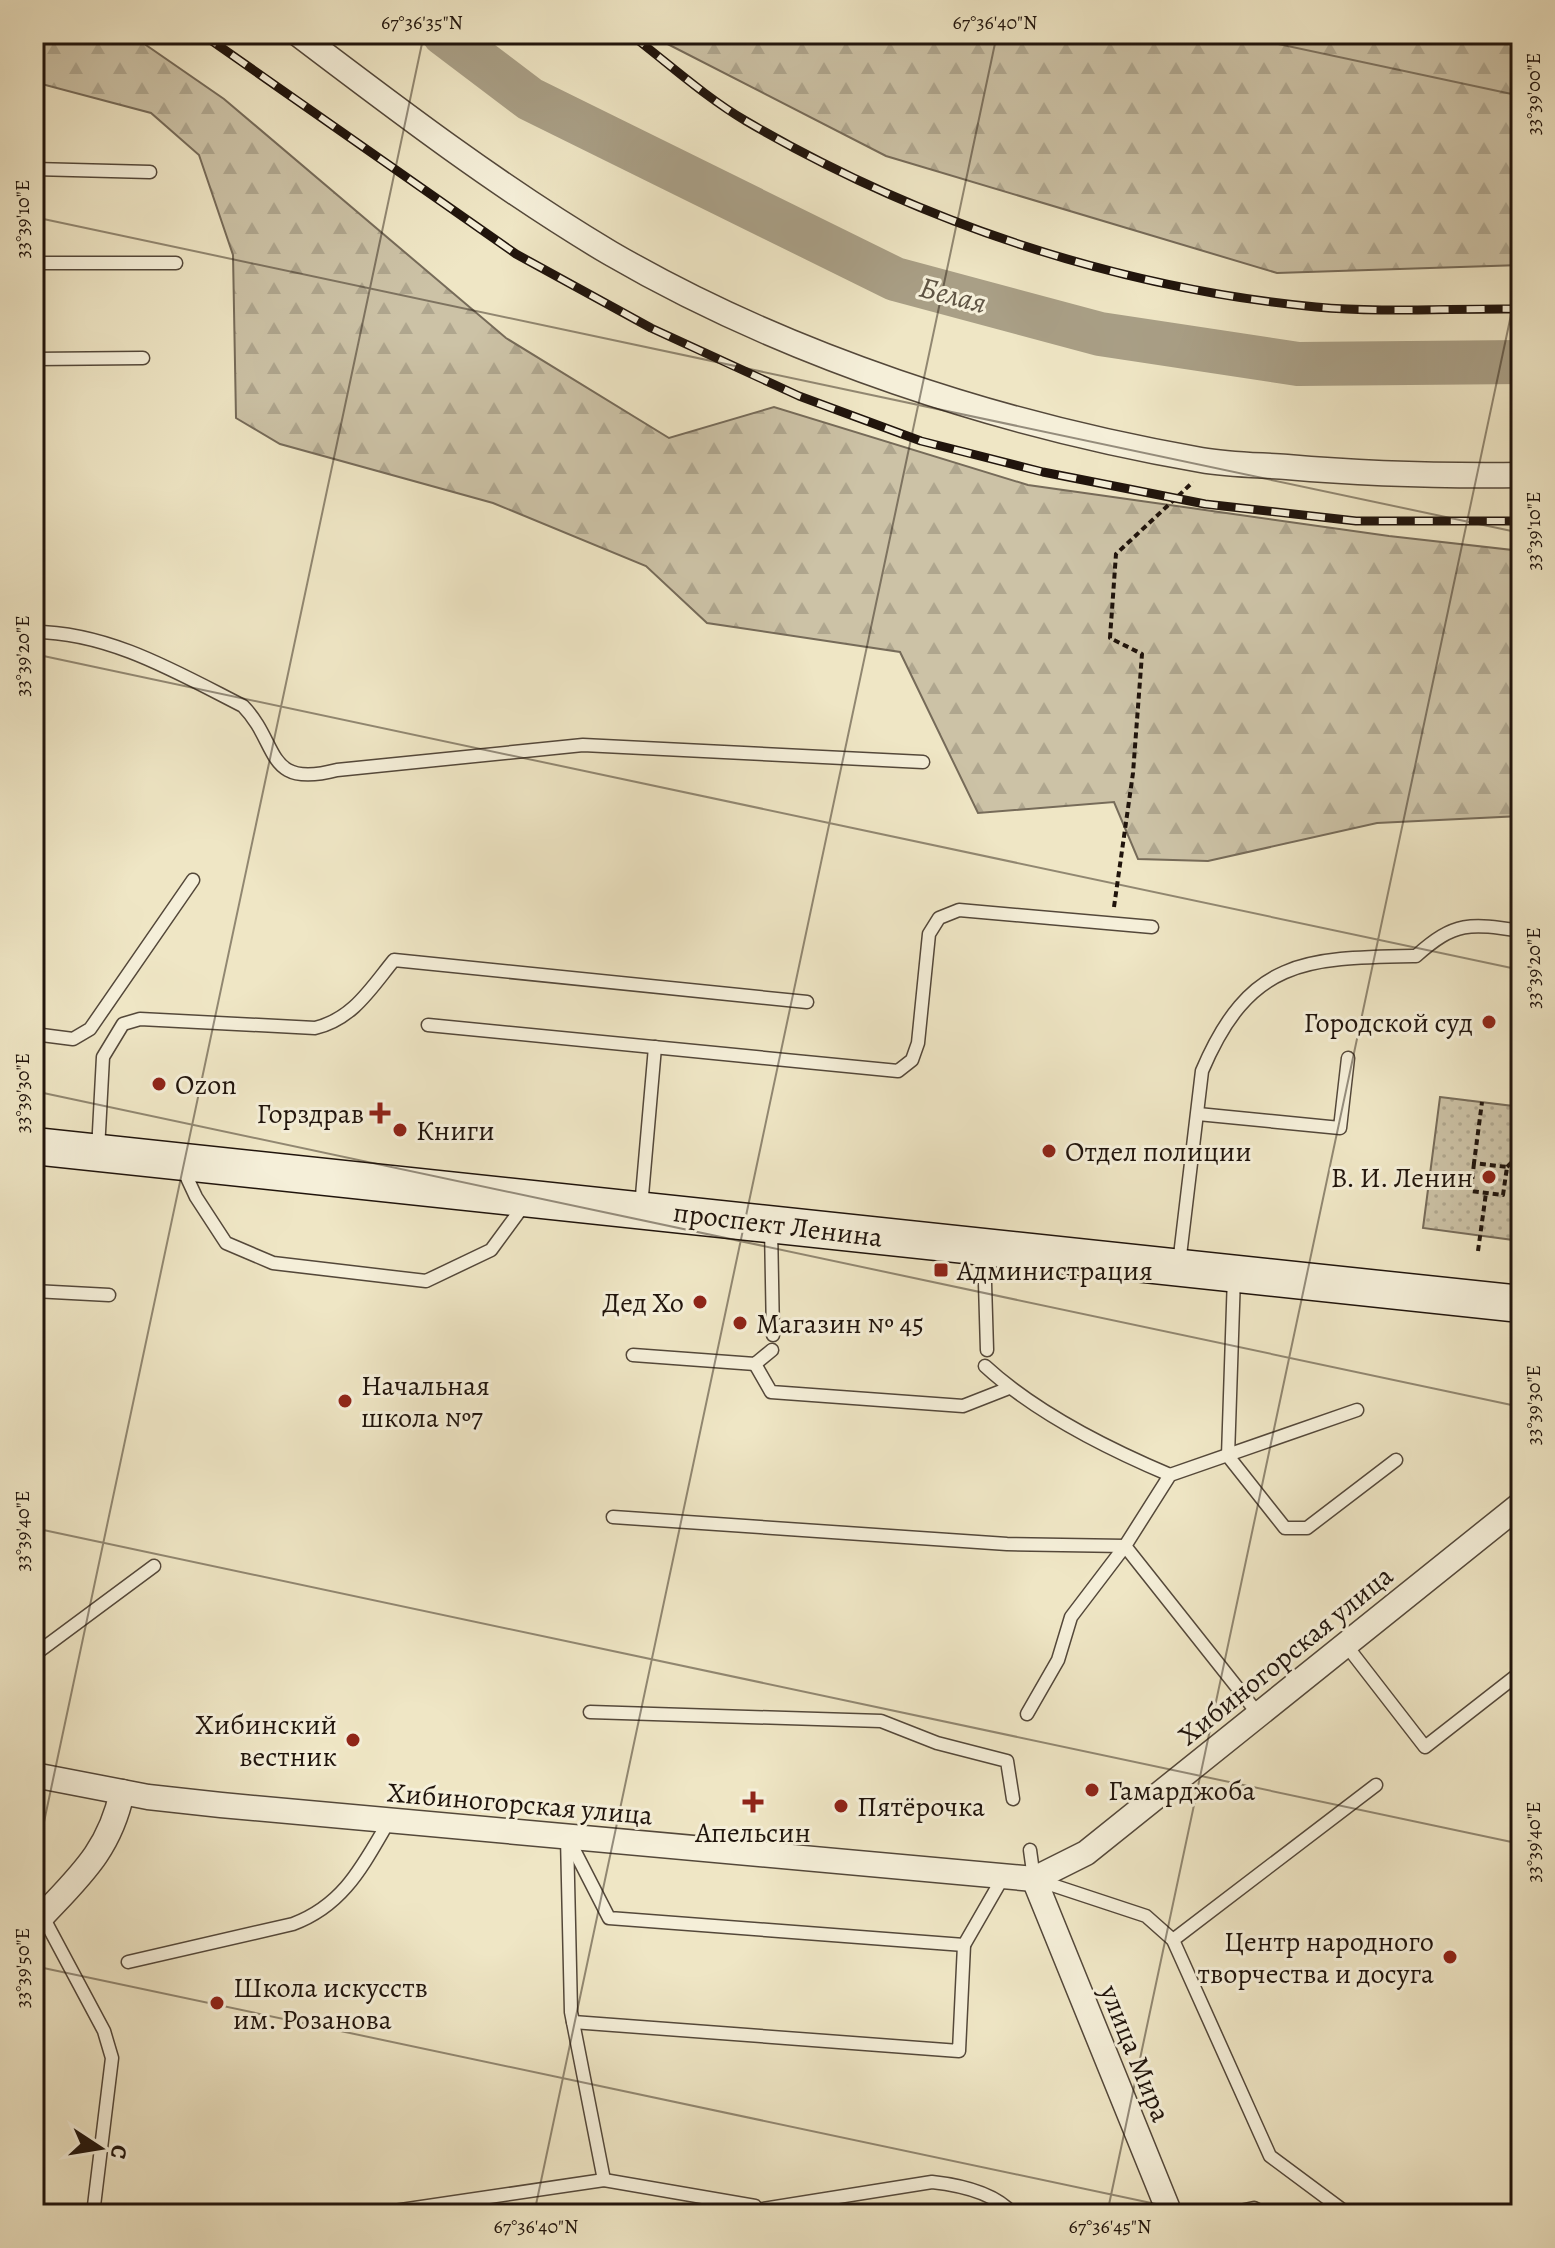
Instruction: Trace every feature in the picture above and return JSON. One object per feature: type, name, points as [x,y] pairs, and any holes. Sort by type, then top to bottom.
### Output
[{"type":"main road","name":"проспект Ленина","points":[[34,1146],[1521,1301]]},
{"type":"street","points":[[298,34],[419,125],[610,252],[725,312],[846,363],[958,401],[1079,433],[1215,461],[1404,477],[1521,475]]},
{"type":"street","name":"Хибиногорская улица","points":[[34,1775],[122,1792],[389,1821],[1002,1879],[1034,1879],[1086,1853],[1521,1504]]},
{"type":"street","points":[[38,1920],[101,1850],[115,1824],[122,1792]]},
{"type":"street","name":"улица Мира","points":[[1034,1879],[1170,2214]]},
{"type":"lane","points":[[34,169],[150,172]]},
{"type":"lane","points":[[34,263],[176,263]]},
{"type":"lane","points":[[34,359],[143,358]]},
{"type":"lane","points":[[34,632],[64,632],[121,648],[243,706],[254,717],[275,760],[291,772],[312,777],[337,770],[583,745],[923,762]]},
{"type":"lane","points":[[34,1034],[73,1039],[90,1029],[193,880]]},
{"type":"lane","points":[[428,1025],[898,1071],[912,1060],[918,1043],[929,934],[939,918],[959,910],[1152,927]]},
{"type":"lane","points":[[1178,1267],[1202,1071],[1215,1041],[1233,1012],[1261,983],[1290,967],[1344,957],[1416,956],[1442,933],[1460,925],[1521,931]]},
{"type":"lane","points":[[98,1153],[103,1057],[123,1024],[140,1019],[315,1028],[334,1024],[354,1009],[394,960],[807,1002]]},
{"type":"lane","points":[[641,1208],[655,1047]]},
{"type":"lane","points":[[1198,1114],[1340,1128],[1348,1058]]},
{"type":"lane","points":[[180,1163],[196,1197],[226,1243],[273,1263],[426,1281],[491,1250],[528,1199]]},
{"type":"lane","points":[[771,1224],[773,1335]]},
{"type":"lane","points":[[984,1247],[987,1350]]},
{"type":"lane","points":[[1234,1273],[1228,1456],[1285,1528],[1307,1528],[1396,1460]]},
{"type":"lane","points":[[34,1291],[109,1295]]},
{"type":"lane","points":[[633,1355],[755,1364],[772,1350]]},
{"type":"lane","points":[[755,1364],[771,1392],[963,1406],[1009,1388]]},
{"type":"lane","points":[[985,1366],[1009,1388],[1130,1458],[1170,1475]]},
{"type":"lane","points":[[1027,1714],[1058,1660],[1071,1617],[1125,1546],[1170,1475],[1357,1410]]},
{"type":"lane","points":[[613,1517],[1007,1544],[1125,1546]]},
{"type":"lane","points":[[1125,1546],[1259,1715]]},
{"type":"lane","points":[[34,1655],[154,1566]]},
{"type":"lane","points":[[1346,1645],[1425,1747],[1521,1672]]},
{"type":"lane","points":[[590,1712],[881,1721],[937,1743],[1007,1761],[1013,1799]]},
{"type":"lane","points":[[1173,1940],[1376,1785]]},
{"type":"lane","points":[[128,1962],[293,1924],[317,1915],[357,1874],[389,1821]]},
{"type":"lane","points":[[567,1837],[609,1918],[964,1945]]},
{"type":"lane","points":[[567,1837],[573,2022],[604,2180]]},
{"type":"lane","points":[[1030,1850],[1034,1879],[1146,1916],[1173,1940],[1270,2156],[1348,2214]]},
{"type":"lane","points":[[573,2022],[959,2051],[964,1945],[1002,1879]]},
{"type":"lane","points":[[38,1920],[104,2031],[112,2058],[93,2214]]},
{"type":"lane","points":[[374,2214],[604,2180],[766,2208]]},
{"type":"lane","points":[[732,2214],[932,2182],[950,2184],[1003,2202],[1013,2214]]},
{"type":"lane","points":[[1226,2214],[1254,2208],[1266,2214]]},
{"type":"path","points":[[1111,924],[1133,773],[1142,654],[1110,638],[1116,554],[1215,461]]},
{"type":"path","points":[[1482,1102],[1471,1191],[1503,1195],[1507,1167],[1521,1153]]},
{"type":"path","points":[[1474,1163],[1507,1167]]},
{"type":"path","points":[[1478,1251],[1486,1193]]},
{"type":"green space","points":[[34,34],[130,34],[224,99],[506,338],[669,438],[774,407],[1028,485],[1389,536],[1521,551],[1521,816],[1377,823],[1208,861],[1138,859],[1114,802],[978,813],[900,652],[707,623],[646,566],[493,503],[280,444],[236,418],[233,255],[199,155],[151,113],[34,82]]},
{"type":"green space","points":[[648,34],[1521,34],[1521,265],[1277,273],[886,156]]},
{"type":"green space","points":[[1440,1097],[1521,1107],[1521,1241],[1423,1228]]},
{"type":"waterway","name":"Белая","points":[[444,34],[530,99],[895,279],[1100,334],[1298,364],[1521,362]]},
{"type":"railway","points":[[202,34],[516,254],[651,328],[799,396],[921,441],[1043,472],[1205,504],[1356,521],[1521,521]]},
{"type":"railway","points":[[630,34],[731,112],[812,157],[880,190],[1021,245],[1167,284],[1241,298],[1341,309],[1521,309]]},
{"type":"place","name":"Городской суд","points":[[1489,1022]]},
{"type":"place","name":"Ozon","points":[[159,1084]]},
{"type":"place","name":"Горздрав","points":[[380,1113]]},
{"type":"place","name":"Книги","points":[[400,1130]]},
{"type":"place","name":"Отдел полиции","points":[[1049,1151]]},
{"type":"place","name":"В. И. Ленин","points":[[1489,1177]]},
{"type":"place","name":"Администрация","points":[[941,1270]]},
{"type":"place","name":"Дед Хо","points":[[700,1302]]},
{"type":"place","name":"Магазин № 45","points":[[740,1323]]},
{"type":"place","name":"Начальная школа №7","points":[[345,1401]]},
{"type":"place","name":"Хибинский вестник","points":[[353,1740]]},
{"type":"place","name":"Гамарджоба","points":[[1092,1790]]},
{"type":"place","name":"Апельсин","points":[[753,1802]]},
{"type":"place","name":"Пятёрочка","points":[[841,1806]]},
{"type":"place","name":"Центр народного творчества и досуга","points":[[1450,1957]]},
{"type":"place","name":"Школа искусств им. Розанова","points":[[217,2003]]}]
